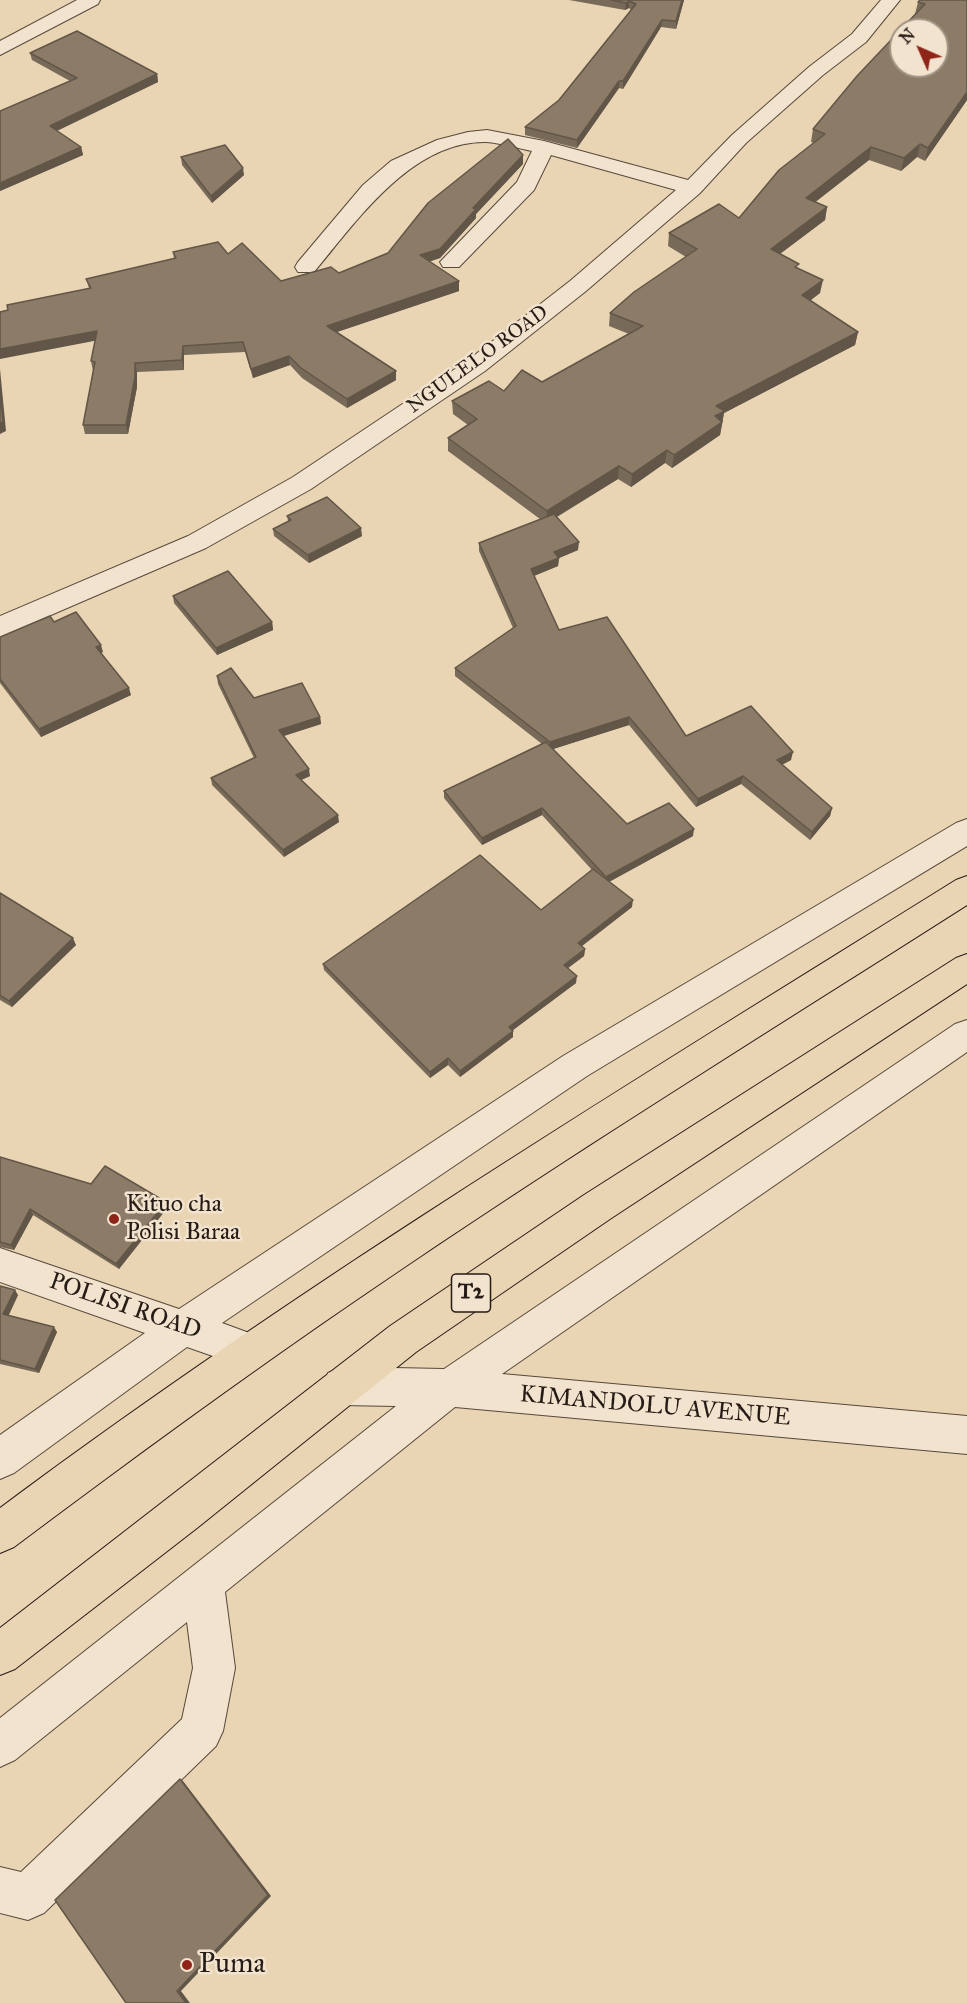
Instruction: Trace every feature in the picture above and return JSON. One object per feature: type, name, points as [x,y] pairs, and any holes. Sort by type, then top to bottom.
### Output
[{"type":"highway","points":[[0,1533],[109,1449],[372,1267],[967,889]]},
{"type":"highway","name":"T2","points":[[0,1654],[183,1514],[403,1339],[597,1207],[967,967]]},
{"type":"street","points":[[0,49],[91,0]]},
{"type":"street","name":"NGULELO ROAD","points":[[0,627],[197,542],[302,483],[477,366],[578,286],[692,188],[739,139],[816,71],[859,38],[891,0]]},
{"type":"street","points":[[306,267],[371,190],[399,166],[417,155],[444,144],[486,136],[544,147],[692,188]]},
{"type":"street","points":[[451,262],[526,185],[544,147]]},
{"type":"street","points":[[0,1459],[184,1327],[575,1066],[967,831]]},
{"type":"street","points":[[0,1745],[449,1388],[967,1034]]},
{"type":"street","name":"POLISI ROAD","points":[[0,1265],[250,1351]]},
{"type":"street","name":"KIMANDOLU AVENUE","points":[[342,1386],[449,1388],[967,1435]]},
{"type":"street","points":[[0,1890],[28,1897],[201,1731],[214,1668],[203,1582]]},
{"type":"building","points":[[611,0],[682,0],[676,21],[662,20],[623,81],[619,81],[577,140],[525,127],[559,100],[636,4],[629,1],[626,3]]},
{"type":"building","points":[[920,0],[967,0],[967,92],[928,148],[920,144],[904,158],[871,147],[806,198],[827,207],[771,249],[799,264],[795,267],[823,280],[802,295],[858,332],[716,406],[725,411],[715,416],[722,422],[674,455],[667,450],[632,474],[619,466],[547,511],[448,438],[477,419],[452,401],[489,381],[504,391],[522,370],[542,382],[643,326],[610,313],[634,292],[697,249],[669,233],[719,204],[739,218],[779,170],[825,134],[813,129],[889,42],[889,78],[949,78],[949,18],[912,18],[925,4],[918,2]]},
{"type":"building","points":[[77,31],[157,74],[50,126],[81,147],[0,183],[0,111],[77,78],[30,53]]},
{"type":"building","points":[[508,139],[523,155],[473,208],[476,209],[440,249],[420,255],[459,281],[327,326],[396,371],[347,399],[301,368],[289,356],[251,369],[243,342],[183,346],[182,360],[135,363],[135,377],[126,425],[83,425],[95,362],[91,361],[97,331],[0,349],[0,312],[8,310],[7,305],[91,288],[86,279],[176,258],[173,252],[218,242],[228,254],[242,243],[281,281],[331,267],[339,273],[388,253],[428,203]]},
{"type":"building","points":[[225,145],[243,168],[211,196],[181,157]]},
{"type":"building","points":[[0,389],[3,422],[0,423]]},
{"type":"building","points":[[327,497],[361,528],[308,555],[273,529],[291,520],[287,516]]},
{"type":"building","points":[[554,514],[579,542],[554,552],[559,558],[531,569],[559,630],[607,617],[686,736],[751,706],[793,752],[777,760],[832,808],[812,832],[743,776],[698,799],[629,717],[550,742],[455,668],[516,626],[479,543]]},
{"type":"building","points":[[228,571],[272,622],[216,648],[173,596]]},
{"type":"building","points":[[76,612],[101,645],[96,647],[129,688],[39,729],[0,679],[0,637],[50,616],[54,622]]},
{"type":"building","points":[[231,668],[254,698],[302,683],[320,717],[279,730],[309,769],[296,775],[338,815],[283,850],[211,778],[256,757],[217,676]]},
{"type":"building","points":[[546,742],[627,824],[669,803],[694,829],[606,877],[542,808],[482,838],[444,791]]},
{"type":"building","points":[[480,855],[541,910],[593,869],[633,900],[578,943],[585,949],[564,965],[577,976],[509,1027],[513,1031],[460,1071],[448,1058],[430,1072],[323,964]]},
{"type":"building","points":[[0,893],[73,938],[9,1001],[0,995]]},
{"type":"building","points":[[0,1157],[91,1184],[105,1166],[166,1202],[116,1264],[30,1209],[11,1245],[0,1242]]},
{"type":"building","points":[[0,1286],[15,1290],[3,1314],[54,1327],[35,1369],[0,1360]]},
{"type":"building","points":[[180,1779],[268,1895],[177,1991],[186,2003],[126,2003],[55,1900]]},
{"type":"place","name":"Kituo cha Polisi Baraa","points":[[114,1219]]},
{"type":"place","name":"Puma","points":[[187,1965]]}]
